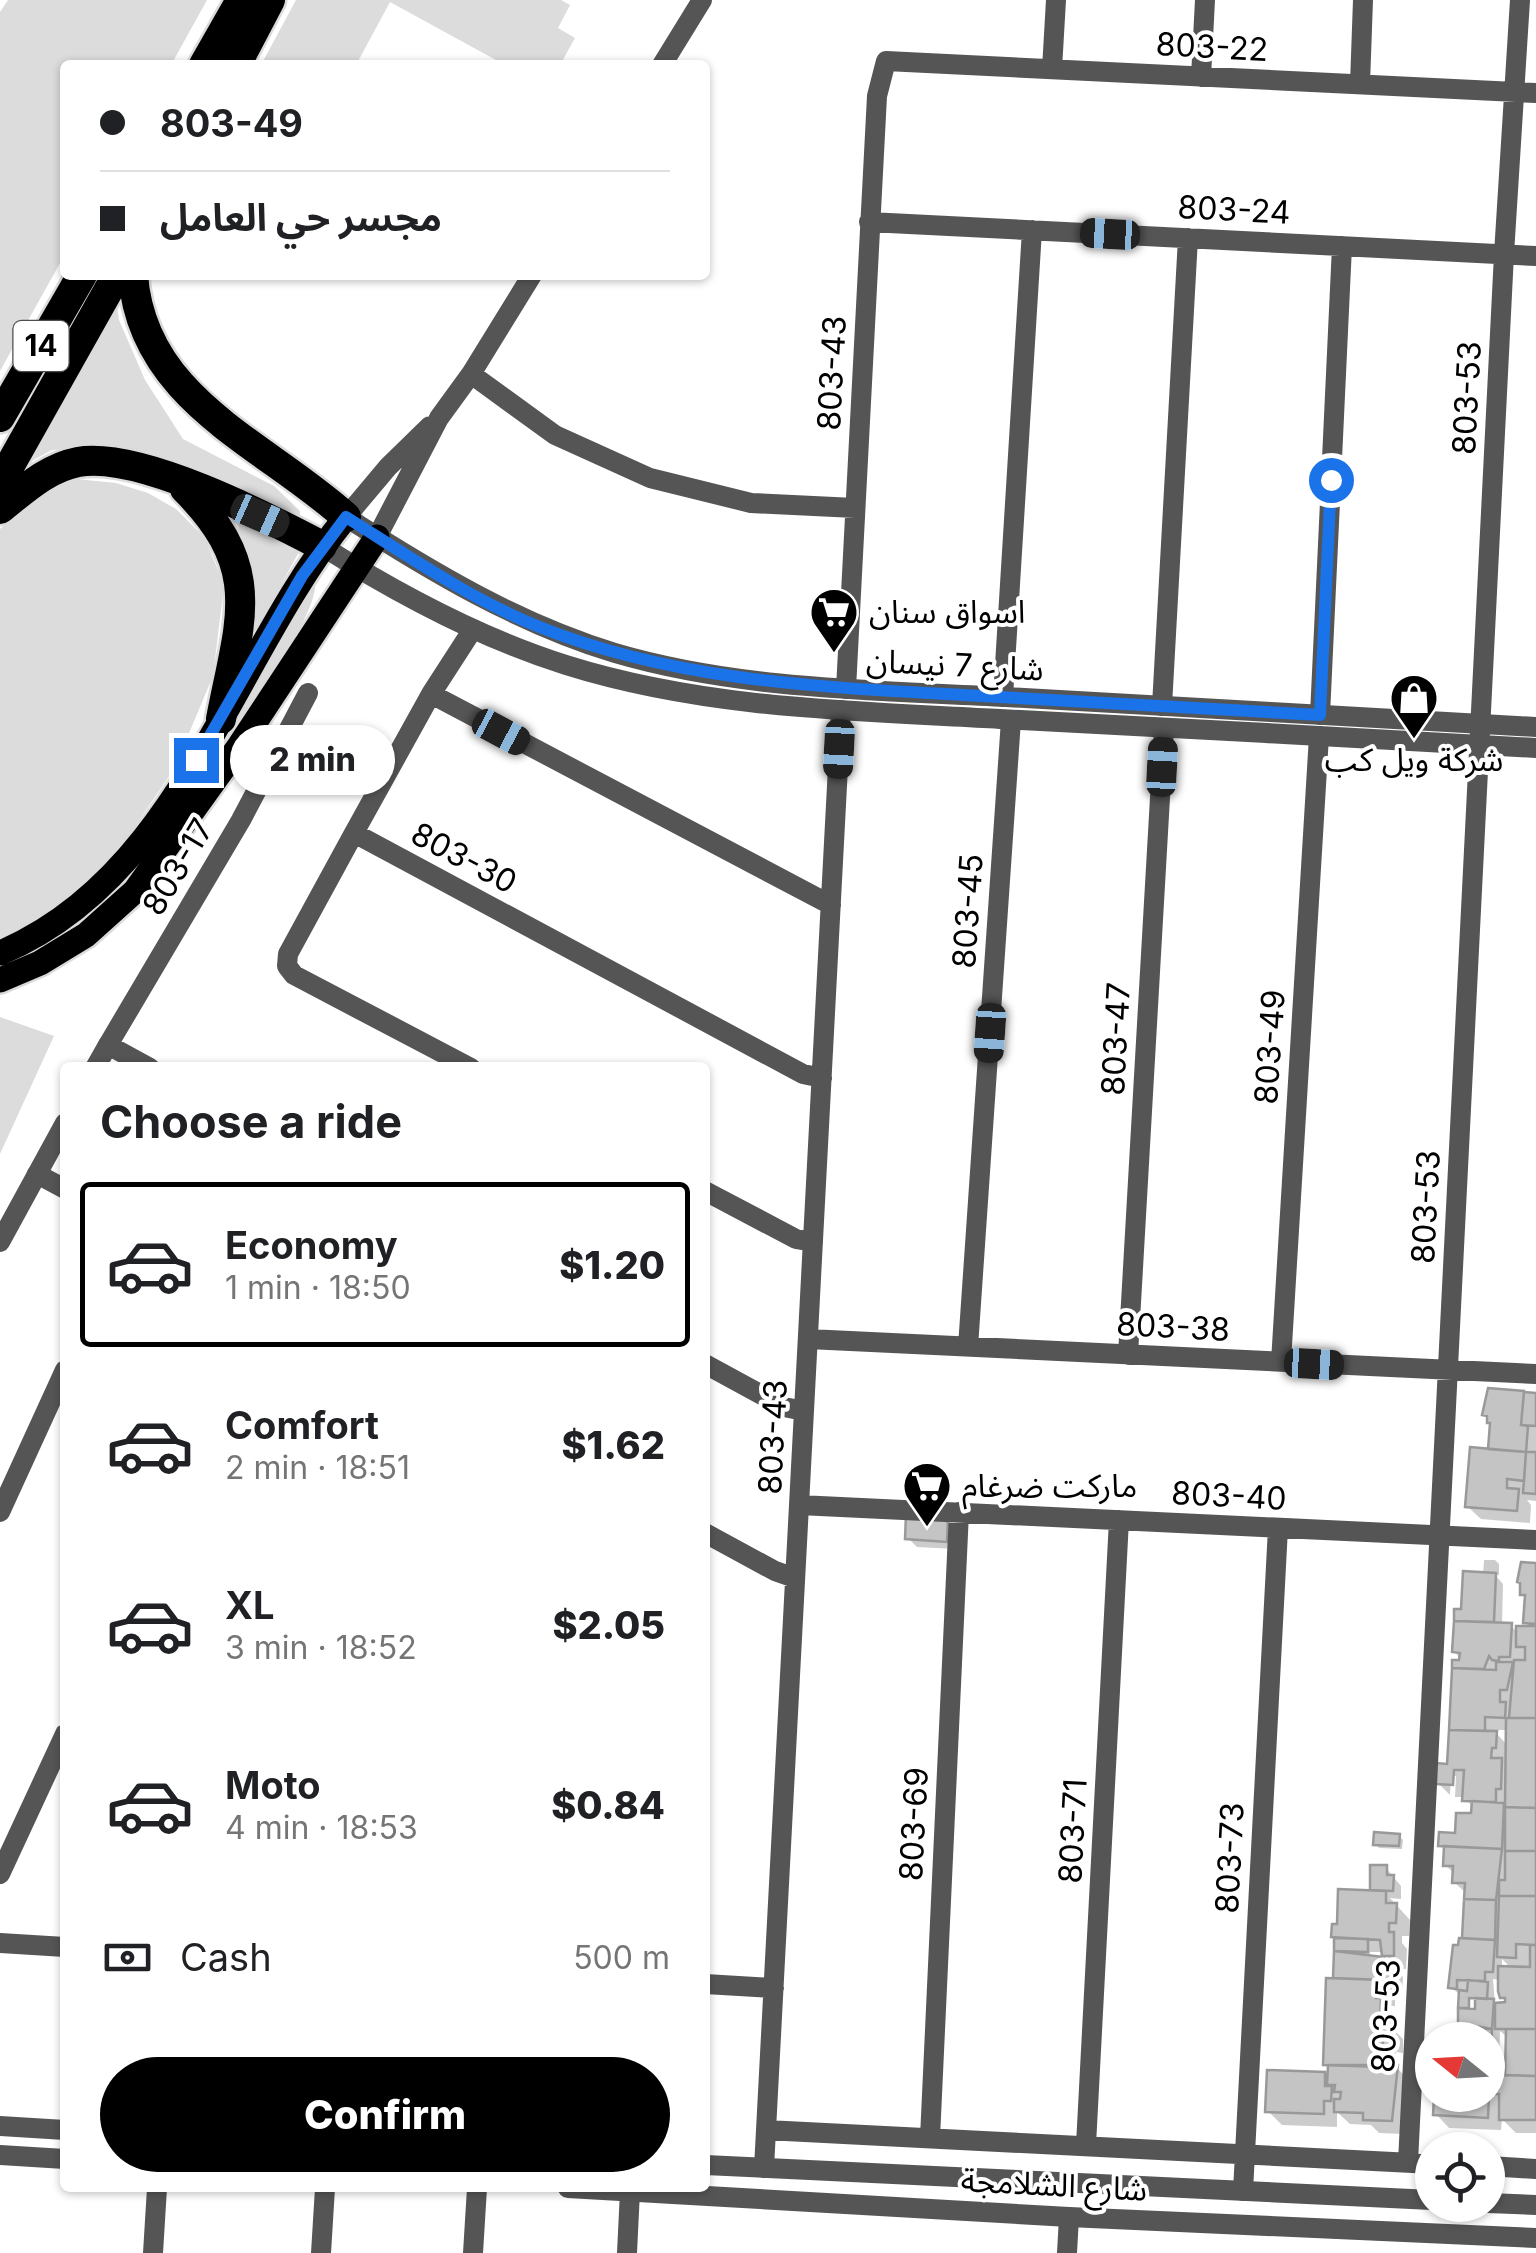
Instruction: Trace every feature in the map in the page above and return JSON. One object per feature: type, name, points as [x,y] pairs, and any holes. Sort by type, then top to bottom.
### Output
[{"type":"highway","points":[[207,60],[241,0]]},
{"type":"highway","points":[[239,60],[270,0]]},
{"type":"highway","name":"14","points":[[0,418],[79,280]]},
{"type":"highway","points":[[0,483],[115,280]]},
{"type":"highway","points":[[134,280],[142,326],[156,356],[178,385],[202,407],[318,491],[346,517]]},
{"type":"highway","points":[[0,509],[39,478],[78,462],[97,461],[176,480],[322,546]]},
{"type":"highway","points":[[176,480],[216,523],[237,564],[242,593],[221,719]]},
{"type":"main road","points":[[0,980],[40,964],[80,924],[136,850],[221,719],[322,546],[346,517]]},
{"type":"main road","points":[[0,953],[80,924],[135,891],[186,824],[377,536]]},
{"type":"street","points":[[665,60],[702,0]]},
{"type":"street","points":[[1052,70],[1056,0]]},
{"type":"street","points":[[1202,77],[1205,0]]},
{"type":"street","points":[[1360,84],[1363,0]]},
{"type":"street","name":"803-53","points":[[1408,2162],[1504,254],[1525,92],[1520,0]]},
{"type":"street","name":"803-22","points":[[886,61],[1525,92]]},
{"type":"street","name":"803-43","points":[[846,689],[877,96],[886,61]]},
{"type":"street","name":"803-24","points":[[869,222],[1536,256]]},
{"type":"street","points":[[1003,697],[1032,230]]},
{"type":"street","name":"803-47","points":[[1128,1355],[1188,238]]},
{"type":"street","name":"803-49","points":[[1281,1362],[1320,726],[1342,246]]},
{"type":"street","points":[[377,536],[439,418],[529,280]]},
{"type":"street","points":[[471,374],[556,435],[650,478],[751,503],[855,508]]},
{"type":"street","points":[[346,517],[388,467],[439,418]]},
{"type":"street","name":"شارع 7 نيسان","points":[[346,517],[435,574],[535,625],[616,653],[726,676],[846,689],[1003,697],[1163,717],[1480,734],[1536,727]]},
{"type":"street","name":"شارع 7 نيسان","points":[[322,546],[473,629],[542,657],[639,684],[738,701],[841,710],[1011,720],[1163,717]]},
{"type":"street","points":[[460,1062],[294,975],[287,966],[288,954],[431,694],[473,629]]},
{"type":"street","name":"803-17","points":[[98,1062],[240,820],[308,694]]},
{"type":"street","points":[[431,694],[831,905]]},
{"type":"street","name":"803-43","points":[[764,2168],[841,710]]},
{"type":"street","name":"803-45","points":[[968,1347],[1011,720]]},
{"type":"street","name":"شارع 7 نيسان","points":[[1480,734],[1536,748]]},
{"type":"street","name":"803-30","points":[[354,834],[802,1074],[822,1078]]},
{"type":"street","points":[[108,1045],[139,1062]]},
{"type":"street","points":[[0,1242],[60,1132]]},
{"type":"street","points":[[37,1174],[60,1186]]},
{"type":"street","points":[[710,1194],[796,1238],[813,1242]]},
{"type":"street","name":"803-38","points":[[808,1339],[1536,1374]]},
{"type":"street","points":[[710,1367],[784,1407],[804,1411]]},
{"type":"street","points":[[0,1512],[60,1381]]},
{"type":"street","name":"803-40","points":[[799,1505],[1536,1540]]},
{"type":"street","name":"803-69","points":[[930,2138],[958,1512]]},
{"type":"street","name":"803-71","points":[[1086,2146],[1119,1520]]},
{"type":"street","name":"803-73","points":[[1243,2191],[1278,1528]]},
{"type":"street","points":[[710,1537],[796,1578]]},
{"type":"street","points":[[0,1874],[60,1745]]},
{"type":"street","points":[[0,1943],[60,1947]]},
{"type":"street","points":[[710,1984],[774,1988]]},
{"type":"street","points":[[0,2126],[60,2130]]},
{"type":"street","points":[[766,2130],[1415,2163]]},
{"type":"street","points":[[0,2155],[60,2159]]},
{"type":"street","name":"شارع الشلامجة","points":[[710,2165],[1415,2199]]},
{"type":"street","points":[[1505,2167],[1536,2169]]},
{"type":"street","points":[[153,2253],[157,2192]]},
{"type":"street","points":[[321,2253],[325,2192]]},
{"type":"street","points":[[473,2253],[477,2192]]},
{"type":"street","points":[[627,2253],[630,2192]]},
{"type":"street","name":"شارع الشلامجة","points":[[647,2192],[1069,2217],[1536,2238]]},
{"type":"street","points":[[1505,2204],[1536,2205]]},
{"type":"street","points":[[1066,2253],[1069,2217]]},
{"type":"shaded area","points":[[8,0],[207,0],[174,60],[60,60],[60,263],[0,371],[0,12]]},
{"type":"shaded area","points":[[296,0],[561,0],[570,5],[558,28],[575,38],[563,60],[496,60],[390,2],[359,60],[264,60]]},
{"type":"shaded area","points":[[117,306],[119,320],[145,380],[183,439],[274,486],[300,511],[300,522],[70,449],[52,450],[28,463]]},
{"type":"shaded area","points":[[76,479],[116,483],[148,493],[176,509],[205,538],[224,585],[213,676],[174,769],[123,844],[83,886],[0,941],[0,529],[42,490]]},
{"type":"shaded area","points":[[237,522],[300,550],[252,638],[254,589]]},
{"type":"shaded area","points":[[315,580],[314,594],[299,630],[241,719],[235,717]]},
{"type":"shaded area","points":[[0,1017],[54,1036],[0,1154]]},
{"type":"building","points":[[1488,1388],[1524,1391],[1521,1425],[1528,1426],[1526,1452],[1488,1449],[1490,1423],[1482,1415]]},
{"type":"building","points":[[1524,1392],[1536,1393],[1536,1426],[1521,1425]]},
{"type":"building","points":[[1470,1447],[1526,1452],[1524,1481],[1507,1479],[1507,1488],[1519,1489],[1517,1511],[1465,1507]]},
{"type":"building","points":[[1526,1452],[1536,1452],[1536,1494],[1523,1493]]},
{"type":"building","name":"ماركت ضرغام","points":[[906,1514],[948,1516],[947,1542],[905,1539]]},
{"type":"building","points":[[1521,1562],[1536,1563],[1536,1624],[1523,1623],[1525,1595],[1520,1595],[1517,1582]]},
{"type":"building","points":[[1463,1571],[1496,1573],[1494,1622],[1454,1621],[1454,1609],[1461,1609]]},
{"type":"building","points":[[1454,1621],[1512,1623],[1510,1657],[1499,1657],[1499,1661],[1489,1656],[1484,1669],[1452,1668],[1452,1660],[1459,1660],[1460,1653],[1452,1652]]},
{"type":"building","points":[[1516,1626],[1536,1626],[1536,1718],[1509,1718],[1514,1660],[1525,1660],[1525,1647],[1516,1647]]},
{"type":"building","points":[[1496,1662],[1513,1662],[1507,1690],[1500,1690],[1500,1702],[1506,1702],[1505,1718],[1485,1717],[1485,1731],[1449,1730],[1452,1668],[1496,1670]]},
{"type":"building","points":[[1506,1718],[1536,1718],[1536,1808],[1505,1807]]},
{"type":"building","points":[[1449,1730],[1497,1731],[1491,1758],[1502,1758],[1501,1789],[1496,1789],[1496,1802],[1462,1801],[1464,1770],[1454,1770],[1453,1785],[1436,1784],[1436,1763],[1447,1764]]},
{"type":"building","points":[[1472,1801],[1504,1803],[1502,1849],[1438,1846],[1439,1832],[1455,1833],[1456,1813],[1471,1813]]},
{"type":"building","points":[[1505,1807],[1536,1808],[1536,1851],[1505,1851]]},
{"type":"building","points":[[1374,1832],[1400,1834],[1399,1846],[1373,1845]]},
{"type":"building","points":[[1444,1846],[1502,1849],[1496,1900],[1464,1899],[1465,1883],[1452,1883],[1453,1866],[1443,1866]]},
{"type":"building","points":[[1505,1851],[1536,1851],[1536,1896],[1499,1896],[1499,1880],[1505,1880]]},
{"type":"building","points":[[1370,1865],[1387,1865],[1387,1875],[1394,1875],[1393,1891],[1370,1890]]},
{"type":"building","points":[[1338,1889],[1386,1891],[1386,1903],[1397,1903],[1396,1923],[1389,1923],[1389,1932],[1394,1932],[1394,1956],[1382,1956],[1380,1940],[1331,1937],[1332,1924],[1337,1924]]},
{"type":"building","points":[[1499,1896],[1536,1896],[1536,1945],[1516,1944],[1516,1958],[1497,1957]]},
{"type":"building","points":[[1464,1899],[1496,1900],[1495,1940],[1462,1938]]},
{"type":"building","points":[[1334,1938],[1368,1939],[1368,1952],[1334,1951]]},
{"type":"building","points":[[1459,1938],[1495,1940],[1493,1972],[1485,1972],[1485,1981],[1457,1980],[1457,1989],[1448,1988],[1453,1945],[1458,1945]]},
{"type":"building","points":[[1530,1945],[1536,1945],[1536,2029],[1505,2029],[1505,2022],[1495,2022],[1495,2003],[1505,2002],[1498,1991],[1498,1966],[1530,1967]]},
{"type":"building","points":[[1334,1951],[1384,1957],[1384,1966],[1395,1966],[1394,1984],[1333,1978]]},
{"type":"building","points":[[1326,1978],[1383,1980],[1382,1994],[1376,1994],[1376,1998],[1381,1998],[1380,2023],[1391,2023],[1390,2040],[1383,2040],[1382,2067],[1323,2065]]},
{"type":"building","points":[[1468,1980],[1488,1982],[1487,1999],[1469,1998],[1469,2008],[1458,2008],[1459,1990],[1467,1991]]},
{"type":"building","points":[[1475,1998],[1494,1999],[1492,2022],[1458,2022],[1458,2008],[1475,2009]]},
{"type":"building","points":[[1506,2029],[1536,2029],[1536,2076],[1505,2075]]},
{"type":"building","points":[[1328,2065],[1398,2065],[1392,2121],[1363,2120],[1363,2113],[1334,2112],[1334,2099],[1340,2099],[1341,2092],[1334,2092],[1335,2085],[1327,2085]]},
{"type":"building","points":[[1267,2070],[1325,2072],[1325,2086],[1332,2086],[1331,2101],[1324,2101],[1324,2114],[1265,2112]]},
{"type":"building","points":[[1505,2075],[1536,2076],[1536,2120],[1499,2120],[1499,2112],[1505,2112]]},
{"type":"building","points":[[1433,2112],[1488,2112],[1488,2118]]},
{"type":"place","name":"اسواق سنان","points":[[834,654]]},
{"type":"place","name":"شركة ويل كب","points":[[1414,740]]},
{"type":"place","name":"ماركت ضرغام","points":[[927,1528]]},
{"type":"route","points":[[196,760],[302,576],[346,517],[435,574],[535,625],[657,664],[846,689],[1320,715],[1331,480]]}]
